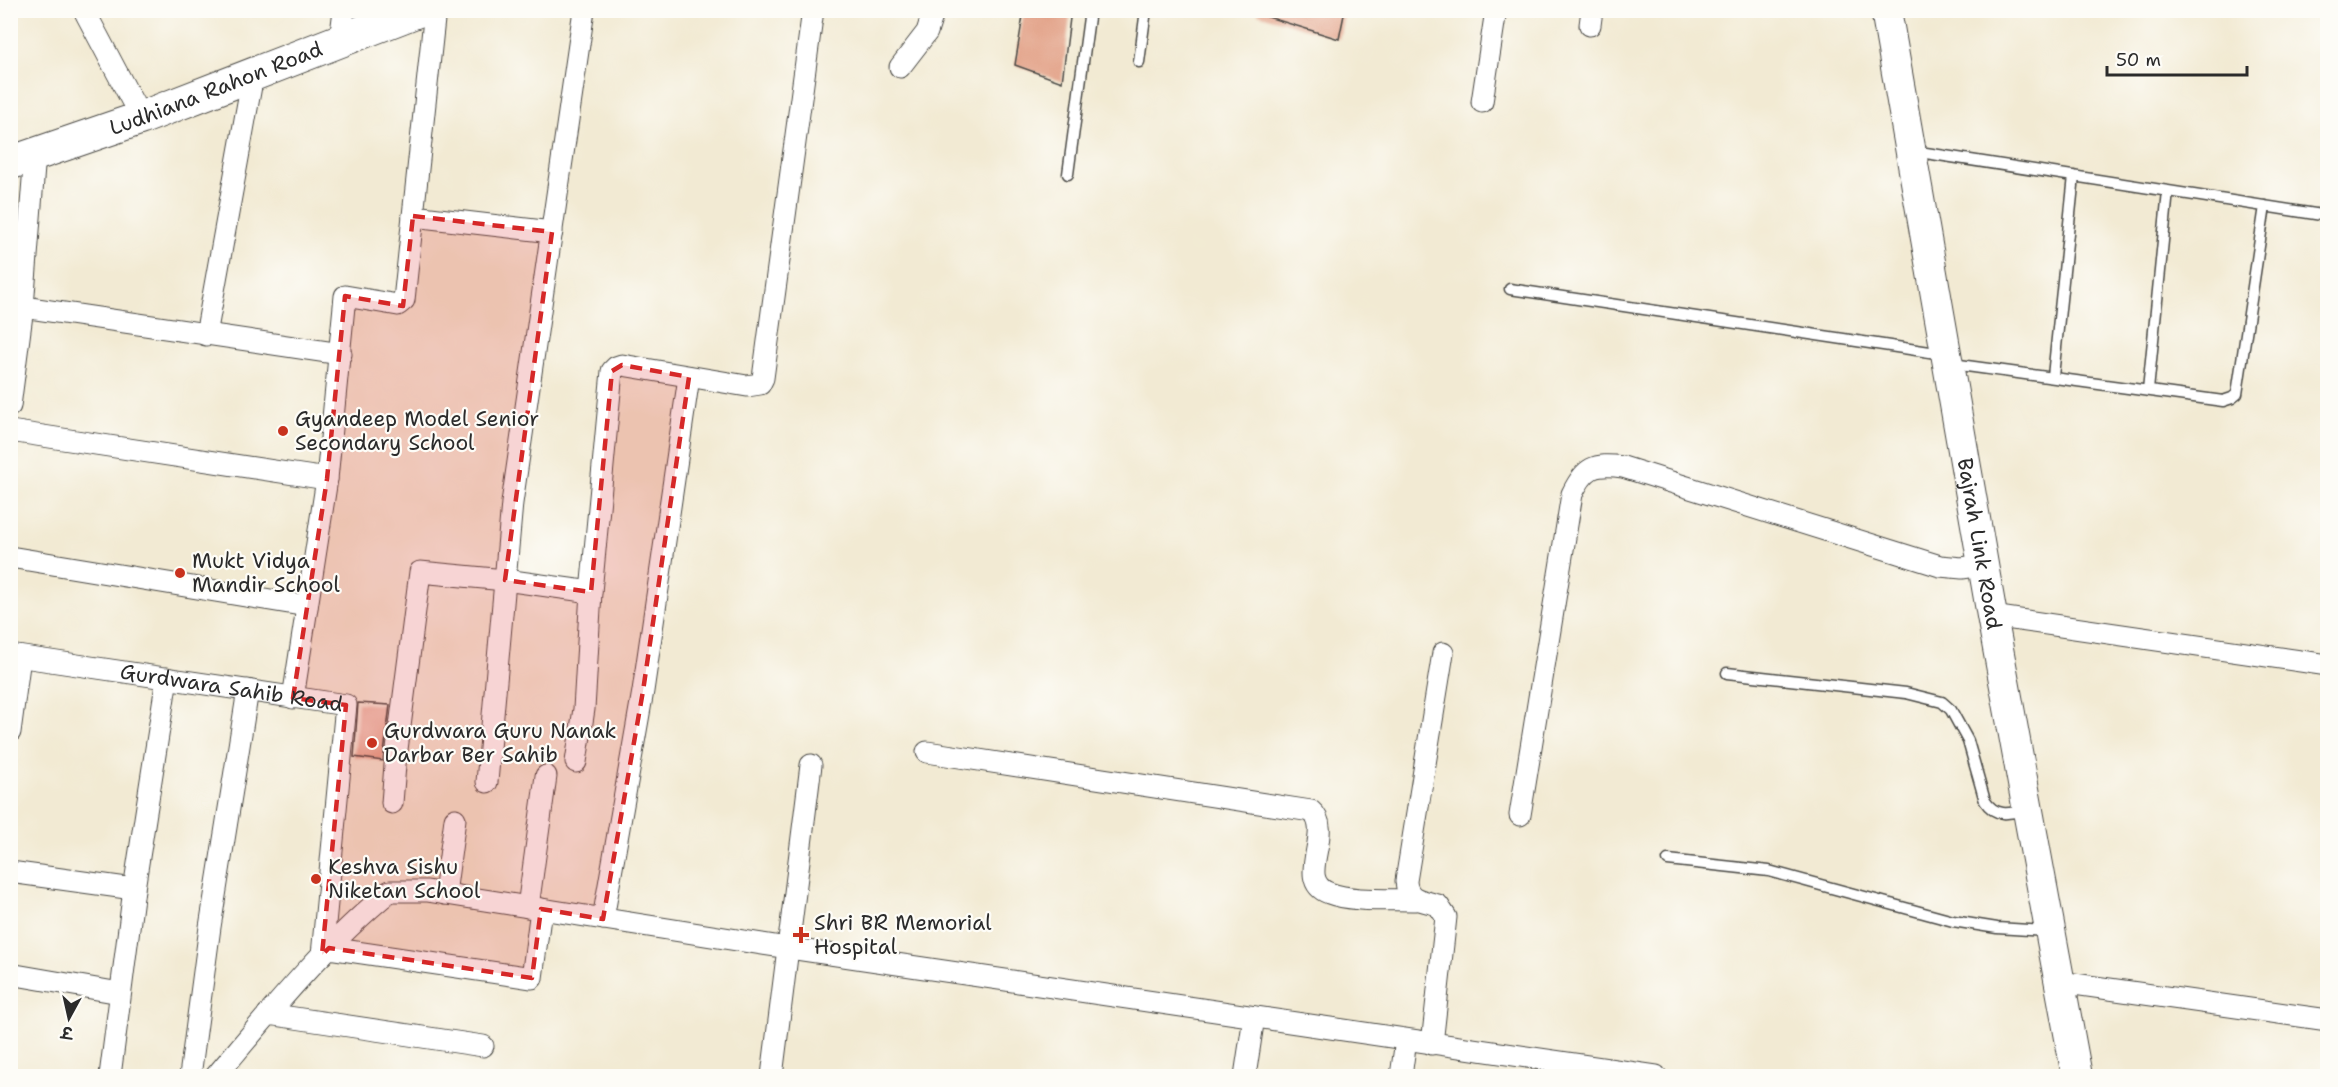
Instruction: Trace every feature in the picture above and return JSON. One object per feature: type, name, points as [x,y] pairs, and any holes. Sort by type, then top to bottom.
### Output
[{"type":"main road","name":"Ludhiana Rahon Road","points":[[23,158],[141,118],[253,75],[342,26],[419,10]]},
{"type":"street","points":[[84,10],[141,118]]},
{"type":"street","points":[[293,698],[327,479],[345,297],[398,305],[404,300],[435,10]]},
{"type":"street","points":[[487,782],[512,503],[584,10]]},
{"type":"street","points":[[576,762],[584,708],[591,592],[612,371],[615,367],[622,365],[747,386],[760,384],[763,378],[813,10]]},
{"type":"street","points":[[900,67],[927,32],[934,10]]},
{"type":"street","points":[[1482,102],[1496,10]]},
{"type":"street","name":"Bajrah Link Road","points":[[1886,10],[1992,616],[2077,1077]]},
{"type":"street","points":[[206,335],[253,75]]},
{"type":"street","points":[[10,406],[23,307],[23,158]]},
{"type":"street","points":[[413,216],[552,232]]},
{"type":"street","points":[[23,307],[341,354]]},
{"type":"street","points":[[603,919],[644,691],[689,377]]},
{"type":"street","points":[[10,431],[327,479]]},
{"type":"street","points":[[1520,815],[1572,494],[1580,478],[1592,467],[1604,464],[1633,469],[1932,564],[1962,568],[1983,565]]},
{"type":"street","points":[[10,557],[307,606]]},
{"type":"street","points":[[392,803],[420,572],[505,580],[591,592]]},
{"type":"street","points":[[1992,616],[2328,665]]},
{"type":"street","points":[[1416,900],[1406,890],[1406,873],[1443,653]]},
{"type":"street","points":[[10,732],[15,656]]},
{"type":"street","name":"Gurdwara Sahib Road","points":[[15,656],[345,705],[326,952]]},
{"type":"street","points":[[110,1077],[134,889],[167,678]]},
{"type":"street","points":[[190,1077],[210,927],[248,690]]},
{"type":"street","points":[[927,752],[1311,811],[1316,814],[1320,830],[1314,873],[1318,887],[1336,895],[1416,900],[1438,905],[1446,917],[1432,1044]]},
{"type":"street","points":[[772,1077],[811,765]]},
{"type":"street","points":[[326,952],[532,978],[535,908],[546,776]]},
{"type":"street","points":[[445,894],[454,819]]},
{"type":"street","points":[[10,872],[134,889]]},
{"type":"street","points":[[216,1077],[268,1014],[326,952],[390,891],[427,891],[788,948],[1656,1077]]},
{"type":"street","points":[[10,974],[120,993]]},
{"type":"street","points":[[2060,982],[2328,1020]]},
{"type":"street","points":[[268,1014],[483,1046]]},
{"type":"street","points":[[1245,1077],[1254,1017]]},
{"type":"street","points":[[1401,1077],[1406,1040]]},
{"type":"lane","points":[[1068,174],[1090,10]]},
{"type":"lane","points":[[1139,62],[1146,10]]},
{"type":"lane","points":[[1911,151],[2328,216]]},
{"type":"lane","points":[[2053,376],[2074,176]]},
{"type":"lane","points":[[2148,390],[2168,191]]},
{"type":"lane","points":[[1510,289],[2053,376],[2223,400],[2237,394],[2265,206]]},
{"type":"lane","points":[[1727,673],[1906,693],[1942,702],[1951,710],[1968,741],[1985,801],[1990,809],[1996,813],[2005,814],[2028,809]]},
{"type":"lane","points":[[1668,860],[1769,871],[1953,921],[1997,928],[2050,932]]},
{"type":"highlighted area","points":[[413,216],[552,232],[505,580],[591,592],[612,371],[622,365],[689,377],[643,691],[603,919],[541,909],[532,978],[329,948],[322,955],[346,705],[293,698],[327,479],[345,296],[403,306]]},
{"type":"building","points":[[1024,10],[1071,10],[1062,82],[1015,65]]},
{"type":"building","points":[[1258,10],[1345,10],[1339,39],[1258,14]]},
{"type":"building","name":"Gurdwara Guru Nanak Darbar Ber Sahib","points":[[358,703],[390,705],[383,761],[354,757]]},
{"type":"place","name":"Gyandeep Model Senior Secondary School","points":[[283,431]]},
{"type":"place","name":"Mukt Vidya Mandir School","points":[[180,573]]},
{"type":"place","name":"Gurdwara Guru Nanak Darbar Ber Sahib","points":[[372,743]]},
{"type":"place","name":"Keshva Sishu Niketan School","points":[[316,879]]},
{"type":"place","name":"Shri BR Memorial Hospital","points":[[801,935]]}]
